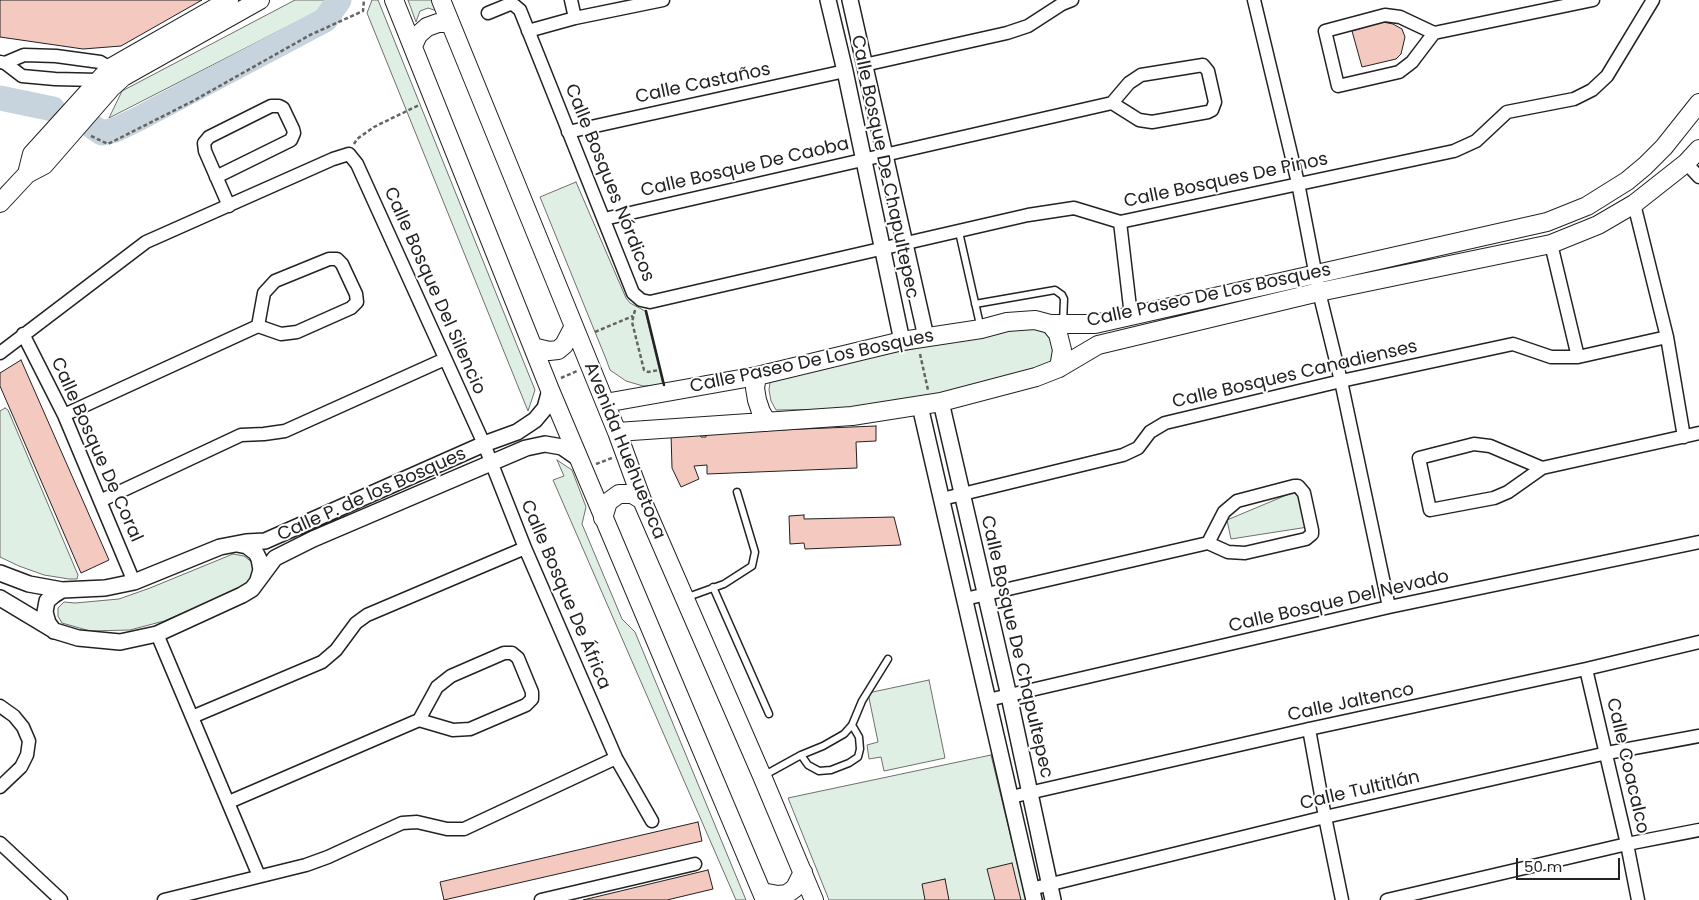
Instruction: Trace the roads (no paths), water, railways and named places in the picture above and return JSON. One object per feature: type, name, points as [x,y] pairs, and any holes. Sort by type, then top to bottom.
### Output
[{"type":"main road","points":[[27,174],[32,154],[111,78],[229,0]]},
{"type":"main road","points":[[0,202],[27,174],[44,165],[80,123],[111,78],[260,0]]},
{"type":"main road","points":[[394,0],[548,387],[764,896],[787,894],[795,888],[803,872]]},
{"type":"main road","name":"Avenida Huehuetoca","points":[[441,0],[617,432],[642,500],[814,900]]},
{"type":"main road","points":[[413,46],[418,35],[427,27],[438,23],[450,23]]},
{"type":"main road","name":"Calle Paseo De Los Bosques","points":[[605,404],[758,376],[915,339],[1007,322],[1035,320],[1056,324],[1095,324],[1547,222],[1587,206],[1627,181],[1664,147],[1699,103]]},
{"type":"main road","name":"Calle Paseo De Los Bosques","points":[[617,432],[852,416],[931,404],[1036,377],[1059,368],[1098,345],[1319,292],[1551,244],[1598,225],[1634,204],[1686,163],[1699,149]]},
{"type":"main road","points":[[1056,324],[1062,350],[1059,368]]},
{"type":"main road","points":[[533,348],[549,351],[558,350],[564,345],[574,328]]},
{"type":"main road","points":[[758,376],[755,388],[757,400],[767,422]]},
{"type":"main road","points":[[603,518],[608,502],[619,494],[632,494],[642,500]]},
{"type":"street","points":[[571,0],[576,18]]},
{"type":"street","points":[[528,31],[576,18],[663,0]]},
{"type":"street","name":"Calle Bosque De Chapultepec","points":[[828,0],[883,248],[915,339]]},
{"type":"street","name":"Calle Bosque De Chapultepec","points":[[850,0],[906,244],[915,339]]},
{"type":"street","points":[[864,65],[1007,33],[1028,26],[1062,4],[1072,0]]},
{"type":"street","points":[[1254,0],[1298,183],[1315,274],[1341,381],[1389,607]]},
{"type":"street","points":[[1434,33],[1412,62],[1399,72],[1338,86],[1325,31],[1385,15],[1400,17],[1434,33],[1593,0]]},
{"type":"street","name":"Calle Bosques De Pinos","points":[[883,248],[1028,216],[1074,208],[1120,222],[1454,151],[1476,141],[1507,112],[1574,99],[1592,90],[1607,76],[1653,0]]},
{"type":"street","name":"Calle Bosques Nórdicos","points":[[488,13],[506,5],[514,5],[520,10],[633,293],[641,300],[650,302],[883,248]]},
{"type":"street","points":[[2,62],[24,55],[56,56],[100,62],[111,78]]},
{"type":"street","points":[[2,62],[22,76],[55,79],[111,78]]},
{"type":"street","points":[[1198,65],[1202,65],[1208,71],[1215,102],[1212,110],[1208,112],[1152,122],[1139,120],[1112,103],[1129,83],[1141,75],[1198,65]]},
{"type":"street","name":"Calle Castaños","points":[[568,132],[845,71]]},
{"type":"street","name":"Calle Bosque De Caoba","points":[[604,219],[1112,103]]},
{"type":"street","points":[[0,353],[146,242],[229,206],[216,177],[205,151],[206,140],[271,106],[283,108],[294,133],[291,140],[216,177]]},
{"type":"street","name":"Calle Bosque Del Silencio","points":[[229,206],[333,159],[349,154],[357,164],[484,444]]},
{"type":"street","points":[[1686,163],[1699,177]]},
{"type":"street","points":[[1634,204],[1667,337],[1684,437]]},
{"type":"street","points":[[1120,222],[1131,316]]},
{"type":"street","points":[[1551,244],[1578,357]]},
{"type":"street","points":[[64,415],[258,326],[281,334],[297,332],[351,308],[357,302],[356,294],[342,264],[337,259],[329,259],[275,281],[264,293],[258,326]]},
{"type":"street","name":"Calle Bosque De Coral","points":[[23,334],[64,415],[134,582]]},
{"type":"street","name":"Calle Bosques Canadienses","points":[[942,499],[1123,456],[1138,448],[1150,432],[1165,422],[1341,381],[1513,344],[1551,357],[1578,357],[1667,337]]},
{"type":"street","points":[[100,501],[241,435],[285,431],[445,359]]},
{"type":"street","name":"Calle P. de los Bosques","points":[[0,573],[28,584],[62,590],[106,588],[134,582],[220,547],[265,541],[484,444],[517,432],[535,420],[545,408],[548,387]]},
{"type":"street","points":[[931,404],[942,499],[1032,894]]},
{"type":"street","name":"Calle Bosque De Chapultepec","points":[[931,404],[963,495],[1009,696],[1052,900]]},
{"type":"street","points":[[1542,468],[1490,446],[1474,444],[1419,458],[1430,510],[1494,498],[1508,492],[1542,468],[1699,433]]},
{"type":"street","name":"Calle Bosque De África","points":[[484,444],[525,548],[616,758],[652,821]]},
{"type":"street","name":"Calle P. de los Bosques","points":[[0,598],[55,631],[78,638],[120,642],[158,634],[242,596],[252,589],[275,558],[313,539],[526,448],[544,444],[562,447],[580,464]]},
{"type":"street","points":[[965,599],[1208,543],[1228,552],[1245,553],[1306,539],[1312,534],[1312,530],[1302,489],[1294,486],[1237,501],[1224,512],[1208,543]]},
{"type":"street","name":"Calle Bosque Del Nevado","points":[[988,700],[1389,607],[1699,542]]},
{"type":"street","points":[[236,544],[247,546],[256,553],[261,570],[257,581]]},
{"type":"street","points":[[192,717],[322,662],[336,650],[356,623],[367,615],[525,548]]},
{"type":"street","points":[[55,631],[48,623],[45,612],[47,601],[62,590]]},
{"type":"street","points":[[158,634],[258,876]]},
{"type":"street","name":"Calle Jaltenco","points":[[1010,797],[1309,729],[1586,669],[1699,642]]},
{"type":"street","points":[[228,802],[419,720],[437,687],[451,676],[504,653],[512,653],[518,658],[532,692],[532,700],[526,705],[470,729],[452,730],[419,720]]},
{"type":"street","name":"Calle Coacalco","points":[[1586,669],[1607,754],[1638,900]]},
{"type":"street","points":[[0,706],[14,716],[24,727],[29,741],[27,755],[21,767],[0,787]]},
{"type":"street","points":[[1309,729],[1342,900]]},
{"type":"street","name":"Calle Tultitlán","points":[[1032,894],[1049,885],[1325,817],[1607,754],[1699,736]]},
{"type":"street","points":[[164,900],[306,865],[402,823],[417,822],[447,829],[464,829],[616,758]]},
{"type":"street","points":[[1387,900],[1627,844],[1699,830]]},
{"type":"street","points":[[0,843],[62,900]]},
{"type":"street","points":[[541,900],[695,864]]},
{"type":"lane","points":[[959,232],[981,328]]},
{"type":"lane","points":[[976,304],[1055,290],[1064,299],[1056,324]]},
{"type":"lane","points":[[685,598],[724,584],[752,566],[754,552],[737,492]]},
{"type":"lane","points":[[713,587],[769,714]]},
{"type":"lane","points":[[762,776],[844,734],[852,725],[862,701],[888,659]]},
{"type":"lane","points":[[801,756],[808,765],[820,771],[831,770],[849,763],[858,757],[860,750],[859,738],[852,725]]},
{"type":"waterway","points":[[93,127],[102,133],[115,130],[136,120],[325,20],[339,0]]},
{"type":"waterway","points":[[0,98],[53,109]]}]
